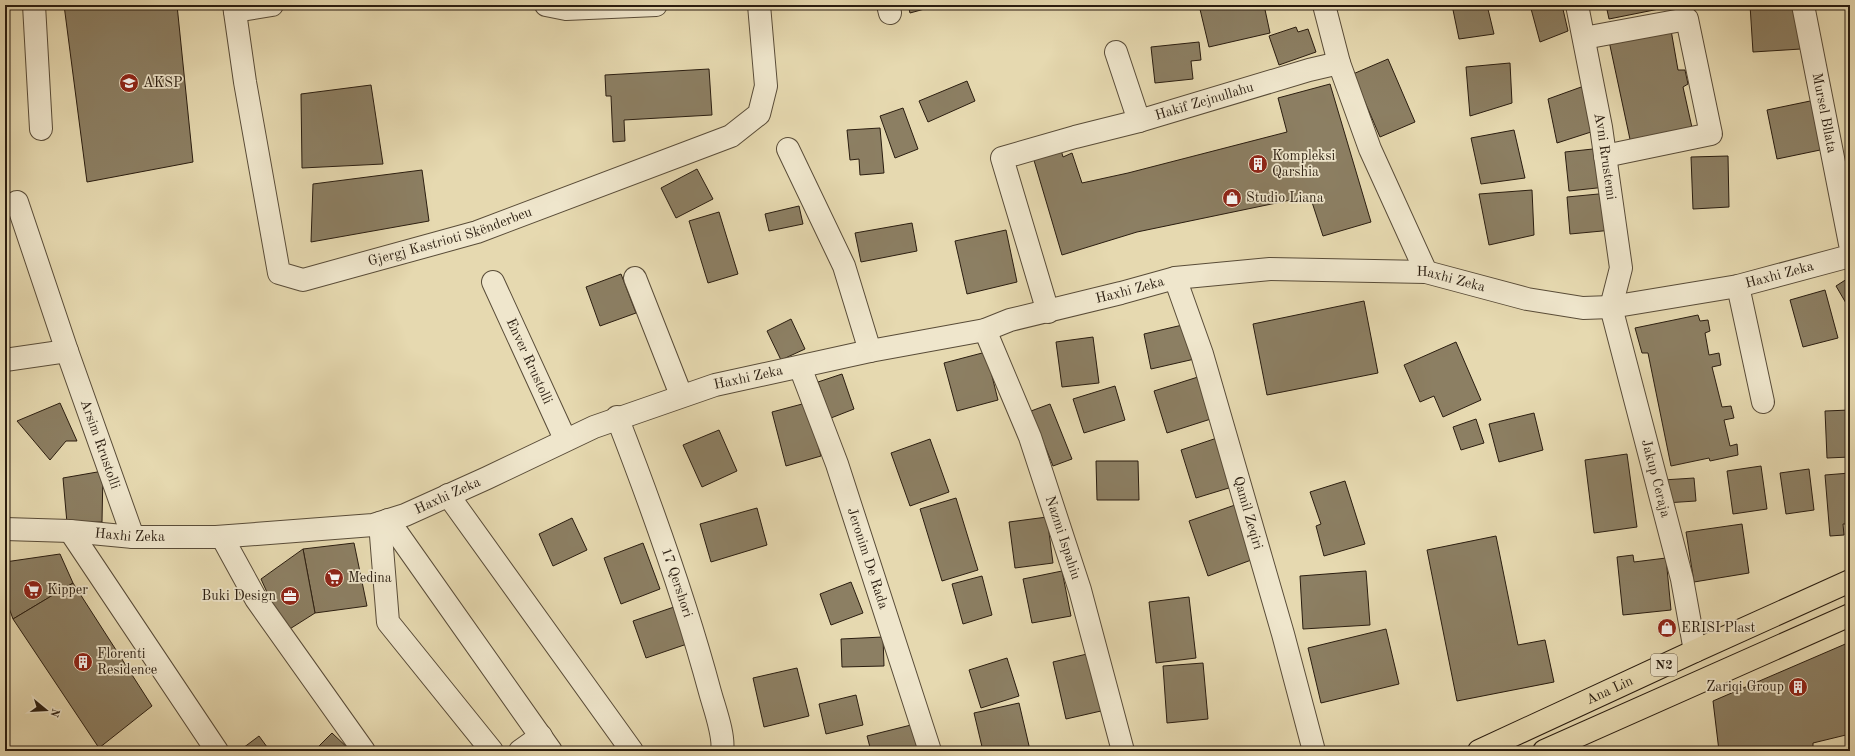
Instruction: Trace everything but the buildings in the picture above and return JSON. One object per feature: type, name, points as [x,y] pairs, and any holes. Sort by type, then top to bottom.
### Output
[{"type":"main road","name":"Ana Lin","points":[[1479,751],[1850,581]]},
{"type":"main road","name":"Ana Lin","points":[[1544,751],[1850,615]]},
{"type":"street","points":[[34,5],[41,129]]},
{"type":"street","points":[[234,8],[272,5]]},
{"type":"street","points":[[546,5],[566,9],[656,5]]},
{"type":"street","name":"Gjergj Kastrioti Skënderbeu","points":[[234,8],[245,82],[279,273],[303,280],[477,232],[731,136],[759,114],[766,86],[759,5]]},
{"type":"street","points":[[1324,5],[1339,63],[1370,149],[1426,272]]},
{"type":"street","name":"Avni Rrustemi","points":[[1577,5],[1605,156],[1621,268],[1611,307]]},
{"type":"street","name":"Mursel Bllata","points":[[1803,5],[1850,244]]},
{"type":"street","points":[[1584,38],[1687,19],[1711,134],[1605,156]]},
{"type":"street","name":"Hakif Zejnullahu","points":[[1116,52],[1139,121],[1309,70],[1339,63]]},
{"type":"street","points":[[1048,312],[1002,158],[1075,137],[1139,121]]},
{"type":"street","points":[[788,150],[844,266],[870,351]]},
{"type":"street","name":"Arsim Rrustolli","points":[[17,202],[67,351],[133,537]]},
{"type":"street","name":"Haxhi Zeka","points":[[5,529],[70,530],[133,537],[222,537],[300,532],[384,521],[405,515],[617,417],[715,384],[870,351],[985,330],[1010,320],[1048,312],[1175,278],[1270,268],[1426,272],[1528,299],[1583,308],[1611,307],[1738,286],[1850,256]]},
{"type":"street","points":[[635,278],[681,395]]},
{"type":"street","name":"Qamil Zeqiri","points":[[1175,278],[1202,354],[1283,634],[1314,751]]},
{"type":"street","name":"Enver Rrustolli","points":[[492,282],[565,440]]},
{"type":"street","points":[[1738,286],[1763,402]]},
{"type":"street","name":"Jakup Ceraja","points":[[1611,307],[1682,579],[1695,651]]},
{"type":"street","name":"Nazmi Ispahiu","points":[[985,330],[1030,437],[1080,590],[1123,751]]},
{"type":"street","points":[[5,360],[67,351]]},
{"type":"street","name":"Jeronim De Rada","points":[[800,367],[837,464],[930,751]]},
{"type":"street","name":"17 Qershori","points":[[617,417],[696,639],[718,724],[723,746],[722,751]]},
{"type":"street","points":[[448,495],[632,751]]},
{"type":"street","points":[[384,521],[546,744],[520,751]]},
{"type":"street","points":[[384,521],[388,622],[492,751]]},
{"type":"street","points":[[70,530],[217,751]]},
{"type":"street","points":[[222,537],[256,599],[364,751]]},
{"type":"place","name":"AKSP","points":[[129,83]]},
{"type":"place","name":"Kompleksi Qarshia","points":[[1258,164]]},
{"type":"place","name":"Studio Liana","points":[[1232,198]]},
{"type":"place","name":"Medina","points":[[334,578]]},
{"type":"place","name":"Kipper","points":[[33,590]]},
{"type":"place","name":"Buki Design","points":[[290,596]]},
{"type":"place","name":"ERISI Plast","points":[[1667,628]]},
{"type":"place","name":"Florenti Residence","points":[[83,662]]},
{"type":"place","name":"Zariqi Group","points":[[1798,687]]}]
